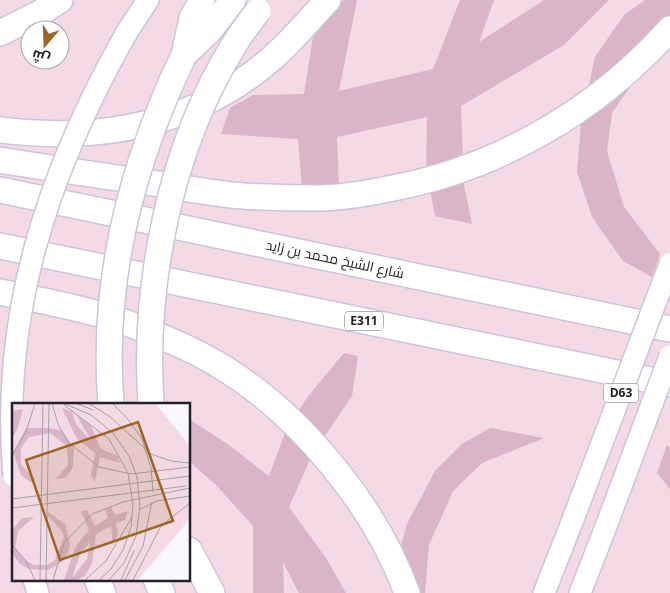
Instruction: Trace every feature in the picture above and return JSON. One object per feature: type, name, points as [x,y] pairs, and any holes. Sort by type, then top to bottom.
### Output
[{"type":"highway","points":[[0,33],[40,13],[60,0]]},
{"type":"highway","points":[[184,55],[192,18],[202,0]]},
{"type":"highway","points":[[111,403],[109,344],[112,301],[117,258],[136,174],[165,94],[184,55],[218,0]]},
{"type":"highway","points":[[184,55],[209,31],[233,0]]},
{"type":"highway","points":[[0,130],[47,134],[101,133],[162,120],[191,109],[245,79],[270,60],[293,39],[328,0]]},
{"type":"highway","points":[[152,403],[150,337],[152,293],[168,207],[180,166],[212,85],[233,46],[261,5]]},
{"type":"highway","points":[[0,160],[232,195],[324,198],[370,193],[415,184],[459,171],[502,154],[543,133],[582,108],[618,80],[652,49],[670,29]]},
{"type":"highway","name":"شارع الشيخ محمد بن زايد","points":[[0,190],[670,329]]},
{"type":"highway","name":"E311","points":[[0,246],[670,384]]},
{"type":"highway","points":[[0,292],[94,313],[138,327],[181,345],[222,367],[260,394],[296,426],[327,460],[356,497],[381,537],[402,578],[407,593]]},
{"type":"highway","points":[[0,408],[12,423]]},
{"type":"highway","points":[[190,552],[212,593]]},
{"type":"highway","points":[[97,580],[103,593]]},
{"type":"highway","points":[[156,580],[162,593]]},
{"type":"main road","points":[[12,442],[10,408],[17,322],[36,238],[66,154],[104,72],[148,0]]},
{"type":"main road","name":"D63","points":[[544,593],[670,264]]},
{"type":"main road","name":"D63","points":[[580,593],[670,356]]},
{"type":"main road","points":[[34,580],[38,593]]},
{"type":"shaded area","points":[[0,0],[670,0],[670,593],[0,593]]},
{"type":"shaded area","points":[[344,0],[357,0],[339,91],[433,69],[460,0],[494,0],[479,42],[544,0],[609,0],[564,45],[461,106],[464,185],[472,224],[435,216],[426,168],[427,117],[337,137],[339,187],[302,188],[298,139],[221,134],[230,108],[253,95],[304,94],[314,31]]},
{"type":"shaded area","points":[[645,0],[670,0],[670,44],[634,81],[612,113],[607,151],[624,207],[660,254],[652,277],[623,261],[592,217],[577,172],[581,123],[595,57],[624,15]]},
{"type":"shaded area","points":[[344,353],[358,356],[352,396],[312,455],[289,507],[326,558],[346,593],[299,593],[283,562],[284,593],[253,593],[253,526],[217,486],[190,462],[190,420],[229,445],[269,476],[286,430],[309,395]]},
{"type":"shaded area","points":[[490,428],[544,438],[482,463],[453,491],[429,545],[425,593],[401,593],[394,571],[407,524],[435,471],[462,444]]},
{"type":"shaded area","points":[[667,445],[670,448],[670,489],[657,473]]}]
